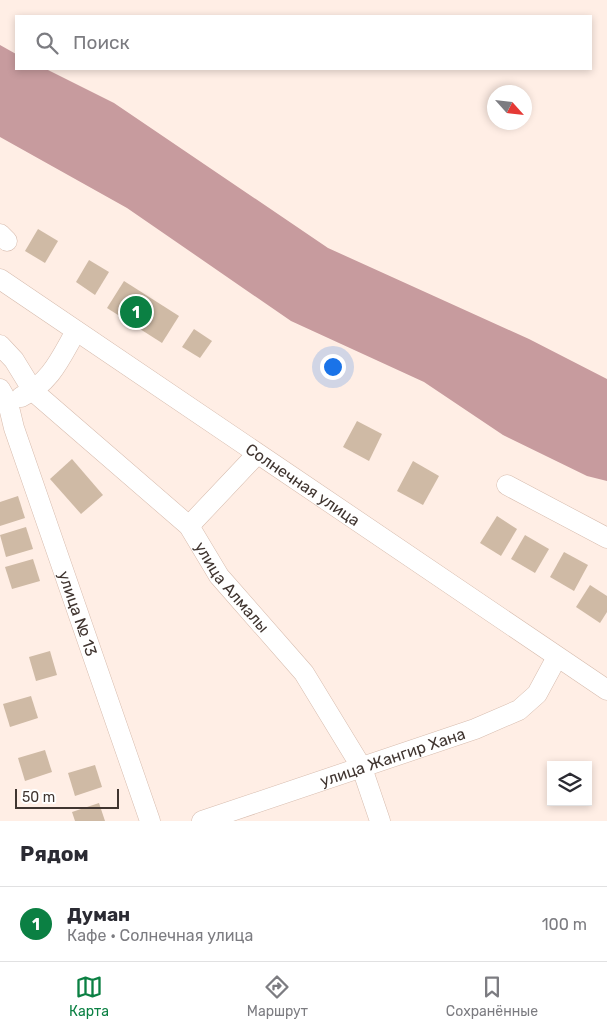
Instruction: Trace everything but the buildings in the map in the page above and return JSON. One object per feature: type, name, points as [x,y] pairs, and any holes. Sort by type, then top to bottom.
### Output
[{"type":"street","name":"Солнечная улица","points":[[0,279],[607,690]]},
{"type":"street","points":[[3,399],[33,391],[54,370],[76,331]]},
{"type":"street","name":"улица Алмалы","points":[[0,345],[14,360],[33,391],[189,526],[219,576],[304,673],[362,768],[380,821]]},
{"type":"street","name":"улица № 13","points":[[3,399],[150,821]]},
{"type":"street","points":[[189,526],[257,454]]},
{"type":"street","points":[[507,485],[607,538]]},
{"type":"street","name":"улица Жангир Хана","points":[[202,821],[475,729],[519,710],[537,694],[557,657]]},
{"type":"shaded area","points":[[0,45],[15,53],[15,70],[48,70],[114,103],[328,248],[529,339],[607,379],[607,481],[587,476],[503,435],[424,382],[291,321],[127,208],[0,137]]},
{"type":"place","name":"Думан","points":[[136,312]]}]
